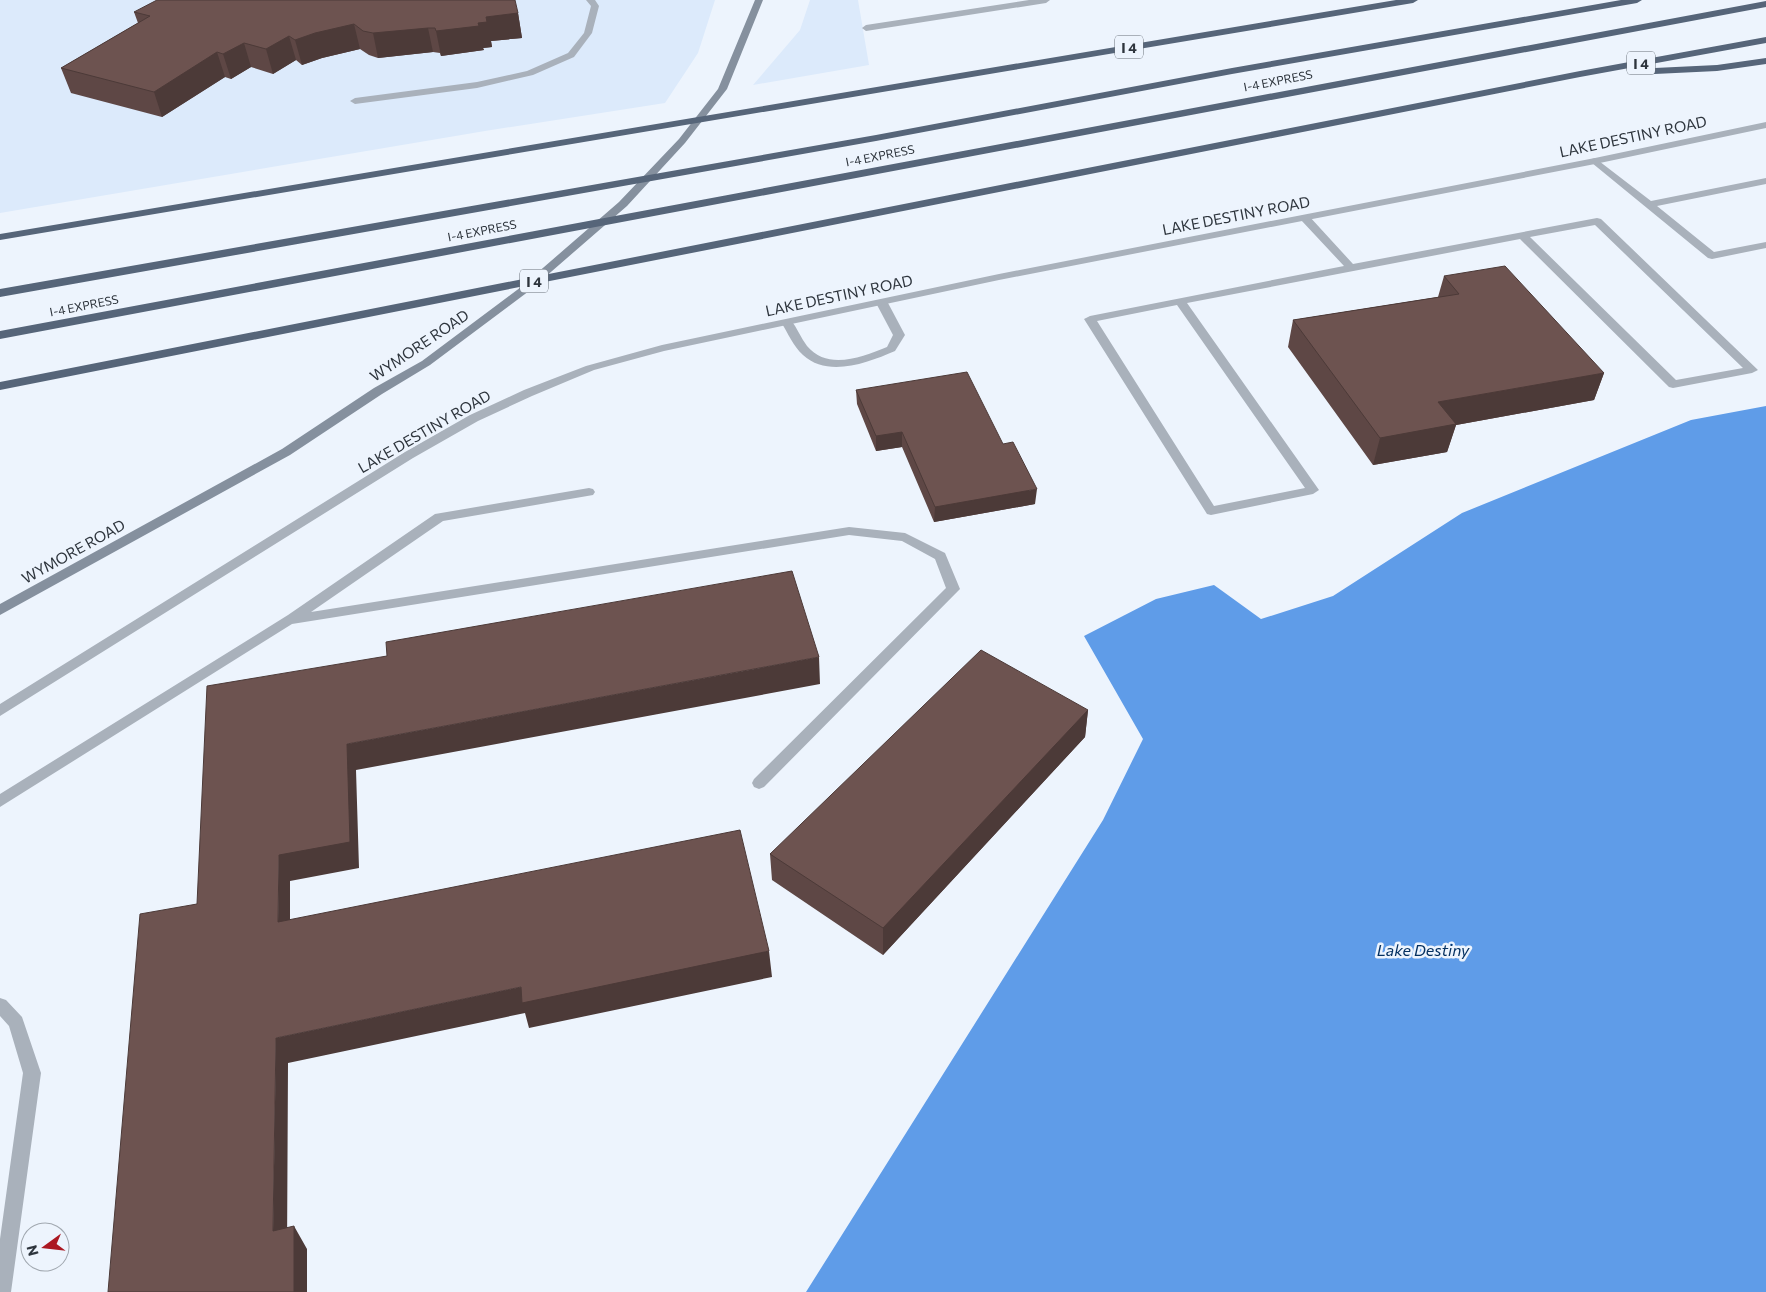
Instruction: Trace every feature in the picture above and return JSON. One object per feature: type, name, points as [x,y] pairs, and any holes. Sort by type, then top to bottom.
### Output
[{"type":"highway","name":"I 4","points":[[0,237],[1413,0]]},
{"type":"highway","name":"I-4 EXPRESS","points":[[0,293],[876,138],[1232,71],[1637,0]]},
{"type":"highway","name":"I-4 EXPRESS","points":[[0,334],[1766,4]]},
{"type":"highway","name":"I 4","points":[[0,386],[1580,74],[1766,40]]},
{"type":"highway","points":[[1580,74],[1717,68],[1766,61]]},
{"type":"main road","name":"WYMORE ROAD","points":[[0,610],[286,452],[426,363],[468,333],[587,238],[623,204],[682,141],[722,89],[759,0]]},
{"type":"street","points":[[355,100],[477,85],[530,73],[571,55],[588,33],[595,6],[590,0]]},
{"type":"street","points":[[866,28],[1046,0]]},
{"type":"street","name":"LAKE DESTINY ROAD","points":[[0,712],[401,460],[474,418],[590,368],[662,348],[999,277],[1596,161],[1766,125]]},
{"type":"street","points":[[1596,161],[1712,256],[1766,245]]},
{"type":"street","points":[[1648,205],[1766,181]]},
{"type":"street","points":[[1306,218],[1351,268]]},
{"type":"street","points":[[1180,302],[1313,490],[1210,511],[1090,319],[1351,268],[1522,235],[1597,221],[1752,370],[1673,384],[1522,235]]},
{"type":"street","points":[[787,322],[806,352],[820,362],[839,364],[869,358],[891,349],[898,335],[894,321],[882,302]]},
{"type":"street","points":[[289,620],[439,517],[589,492]]},
{"type":"street","points":[[0,1005],[16,1022],[32,1073],[2,1292]]},
{"type":"lane","points":[[0,801],[289,620],[849,531],[905,537],[940,556],[953,588],[759,783]]},
{"type":"shaded area","points":[[0,0],[715,0],[698,53],[665,103],[485,131],[0,213]]},
{"type":"shaded area","points":[[810,0],[858,0],[869,65],[753,85],[800,30]]},
{"type":"water","name":"Lake Destiny","points":[[1766,406],[1766,1292],[806,1292],[1103,820],[1143,739],[1084,636],[1156,599],[1214,585],[1261,619],[1333,596],[1462,513],[1691,420]]},
{"type":"building","points":[[157,0],[515,0],[518,13],[486,17],[487,22],[478,23],[479,26],[436,31],[435,28],[428,28],[373,33],[363,31],[354,24],[315,33],[295,40],[289,36],[266,49],[244,43],[223,54],[217,52],[154,92],[61,68],[150,16],[134,12]]},
{"type":"building","points":[[1505,266],[1604,373],[1438,402],[1456,424],[1380,438],[1293,320],[1459,294],[1444,276]]},
{"type":"building","points":[[967,372],[1003,444],[1013,442],[1037,489],[935,507],[902,432],[876,436],[856,390]]},
{"type":"building","points":[[792,571],[819,657],[347,744],[350,842],[279,855],[278,922],[740,830],[769,951],[522,1003],[521,987],[276,1038],[273,1231],[294,1226],[294,1292],[108,1292],[140,914],[197,904],[207,686],[387,656],[386,642]]},
{"type":"building","points":[[981,650],[1088,710],[883,928],[770,854]]}]
